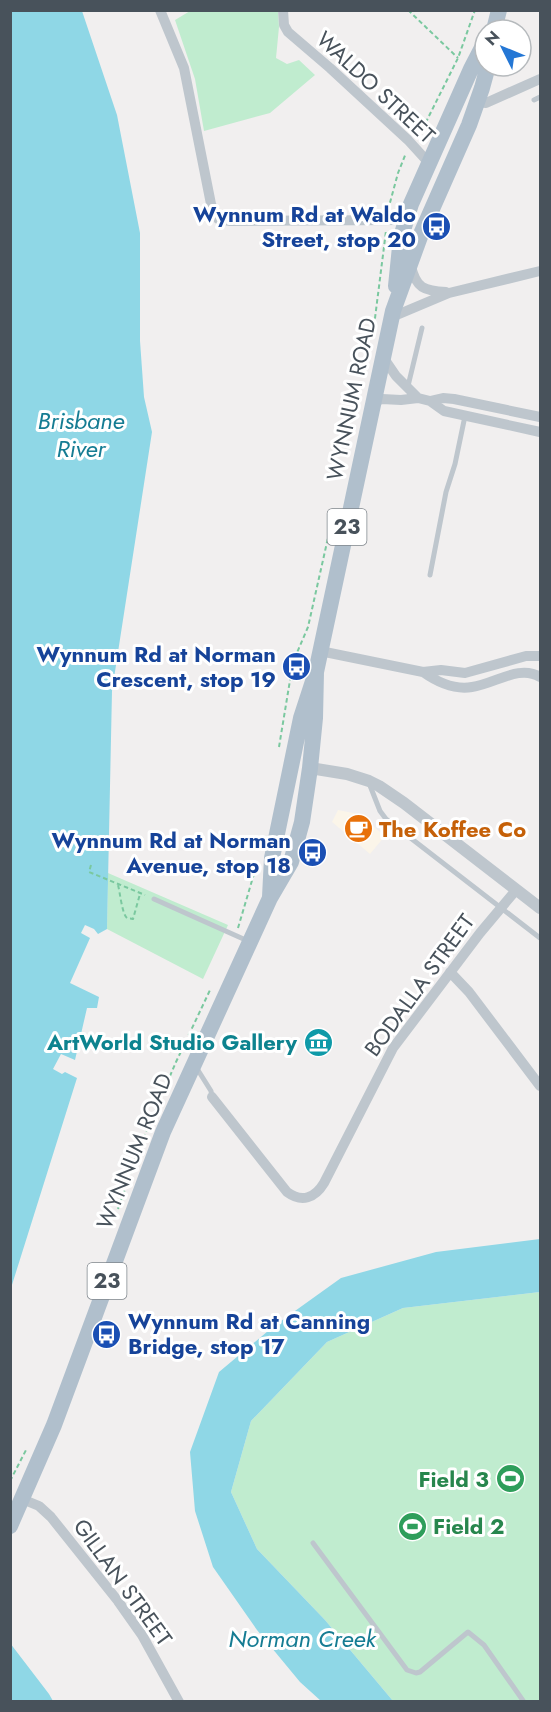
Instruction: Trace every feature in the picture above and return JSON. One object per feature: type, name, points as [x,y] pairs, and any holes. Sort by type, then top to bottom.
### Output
[{"type":"main road","name":"WYNNUM ROAD","points":[[393,314],[399,248],[405,220],[428,162],[473,67]]},
{"type":"main road","name":"WYNNUM ROAD","points":[[270,898],[272,858],[301,718],[316,672],[393,314],[436,199],[466,133],[484,78]]},
{"type":"main road","points":[[447,121],[468,100],[477,102]]},
{"type":"main road","points":[[405,220],[416,218],[436,199]]},
{"type":"main road","name":"WYNNUM ROAD","points":[[10,1526],[54,1425],[163,1132],[270,898],[287,871],[295,852],[310,768],[316,703],[316,672]]},
{"type":"main road","points":[[292,765],[310,768]]},
{"type":"street","points":[[160,10],[184,68],[211,204],[218,219],[230,221],[405,220]]},
{"type":"street","name":"WALDO STREET","points":[[284,10],[284,25],[288,32],[417,148],[428,162]]},
{"type":"street","points":[[477,102],[486,103],[540,79]]},
{"type":"street","points":[[410,264],[414,277],[424,289],[449,293]]},
{"type":"street","points":[[393,314],[449,293],[540,271]]},
{"type":"street","points":[[383,357],[396,376],[417,398]]},
{"type":"street","points":[[373,402],[382,399],[417,398],[430,401],[443,398],[540,417]]},
{"type":"street","points":[[430,401],[441,410],[540,432]]},
{"type":"street","points":[[320,651],[423,672],[441,670],[465,672],[526,656],[540,656]]},
{"type":"street","points":[[423,672],[438,681],[466,688],[524,672],[540,677]]},
{"type":"street","points":[[310,768],[347,774],[379,786],[540,908]]},
{"type":"street","name":"BODALLA STREET","points":[[212,1097],[287,1192],[300,1198],[314,1195],[323,1186],[393,1048],[516,890]]},
{"type":"street","points":[[450,972],[469,992],[540,1086]]},
{"type":"street","name":"GILLAN STREET","points":[[22,1499],[39,1506],[51,1517],[118,1601],[142,1635],[179,1701]]},
{"type":"lane","points":[[534,100],[540,97]]},
{"type":"lane","points":[[407,388],[422,328]]},
{"type":"lane","points":[[430,575],[446,492],[465,416]]},
{"type":"lane","points":[[369,781],[380,811],[386,819],[540,938]]},
{"type":"lane","points":[[153,898],[251,942]]},
{"type":"lane","name":"BODALLA STREET","points":[[193,1064],[212,1091],[212,1097]]},
{"type":"lane","points":[[313,1543],[407,1670],[420,1672],[468,1632],[484,1645],[524,1701]]},
{"type":"path","points":[[408,10],[459,58]]},
{"type":"path","points":[[91,865],[88,872],[153,898]]},
{"type":"path","points":[[118,885],[124,912],[130,919],[133,919],[135,915],[140,893]]},
{"type":"shaded area","name":"The Koffee Co","points":[[338,810],[358,814],[385,836],[370,854],[332,822]]},
{"type":"green space","points":[[190,11],[278,11],[276,58],[287,64],[299,60],[315,75],[270,113],[204,131],[195,79],[175,20]]},
{"type":"green space","points":[[108,873],[228,925],[203,979],[107,929]]},
{"type":"green space","points":[[540,1292],[540,1701],[393,1701],[325,1620],[257,1549],[231,1492],[251,1421],[327,1342],[403,1308]]},
{"type":"water","name":"Brisbane River","points":[[11,10],[82,11],[117,115],[140,233],[140,341],[144,397],[152,432],[112,691],[107,929],[98,934],[94,929],[85,925],[81,933],[90,938],[70,983],[99,997],[97,1008],[87,1008],[75,1060],[61,1054],[53,1069],[77,1078],[11,1288]]},
{"type":"water","name":"Norman Creek","points":[[540,1239],[540,1292],[403,1308],[327,1342],[251,1421],[231,1492],[257,1549],[325,1620],[393,1701],[321,1701],[300,1682],[257,1630],[213,1567],[195,1511],[190,1452],[219,1372],[274,1326],[341,1278],[436,1252]]},
{"type":"water","points":[[10,1643],[49,1694],[53,1701],[11,1701]]},
{"type":"place","name":"Wynnum Rd at Waldo Street, stop 20","points":[[437,227]]},
{"type":"place","name":"Wynnum Rd at Norman Crescent, stop 19","points":[[297,667]]},
{"type":"place","name":"The Koffee Co","points":[[358,829]]},
{"type":"place","name":"Wynnum Rd at Norman Avenue, stop 18","points":[[312,853]]},
{"type":"place","name":"ArtWorld Studio Gallery","points":[[318,1042]]},
{"type":"place","name":"Wynnum Rd at Canning Bridge, stop 17","points":[[107,1334]]},
{"type":"place","name":"Field 3","points":[[510,1479]]},
{"type":"place","name":"Field 2","points":[[412,1526]]}]
